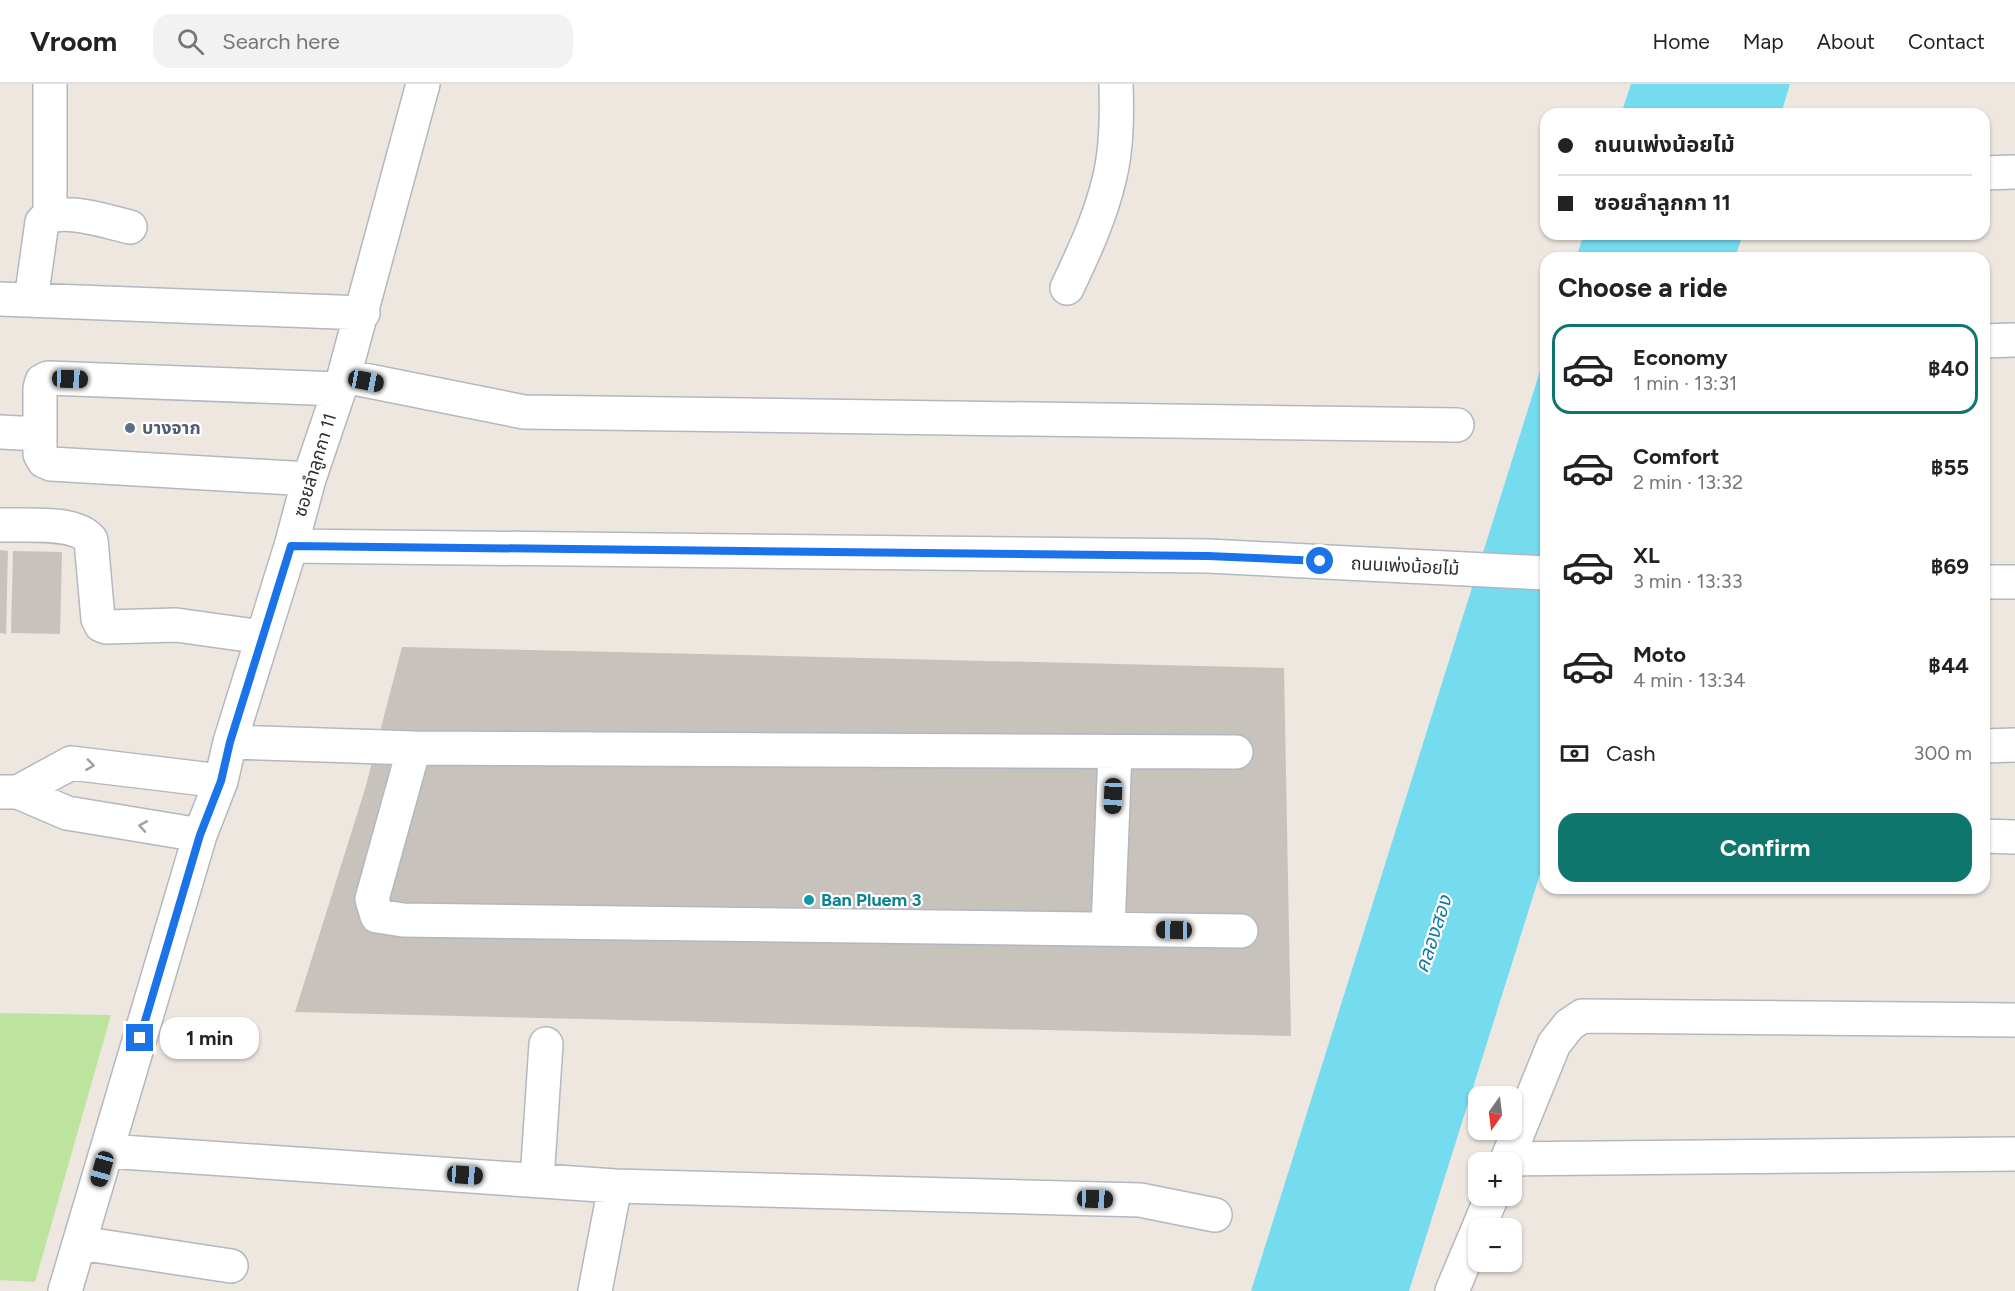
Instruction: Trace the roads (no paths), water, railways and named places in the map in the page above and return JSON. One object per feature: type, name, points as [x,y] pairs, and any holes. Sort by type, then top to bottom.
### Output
[{"type":"street","points":[[50,84],[50,216]]},
{"type":"street","name":"ซอยลำลูกกา 11","points":[[65,1291],[200,835],[221,781],[230,742],[291,546],[309,480],[363,313],[423,84]]},
{"type":"street","points":[[1067,288],[1102,207],[1110,174],[1117,124],[1116,84]]},
{"type":"street","points":[[1990,173],[2015,172]]},
{"type":"street","points":[[130,227],[68,214],[50,216],[42,222],[16,300],[363,313]]},
{"type":"street","points":[[1990,341],[2015,340]]},
{"type":"street","points":[[309,480],[51,464],[44,461],[40,454],[40,388],[42,381],[48,378],[342,383],[524,411],[1457,425]]},
{"type":"street","points":[[0,432],[40,434]]},
{"type":"street","points":[[0,525],[68,527],[86,534],[91,540],[100,625],[106,627],[176,625],[262,637]]},
{"type":"street","name":"ถนนเพ่งน้อยไม้","points":[[291,546],[1208,556],[1540,573]]},
{"type":"street","points":[[1990,582],[2015,582]]},
{"type":"street","points":[[230,742],[414,748],[1236,752]]},
{"type":"street","points":[[1990,746],[2015,745]]},
{"type":"street","points":[[414,748],[372,899],[377,916],[384,918],[1241,931]]},
{"type":"street","points":[[1108,929],[1115,752]]},
{"type":"street","points":[[9,792],[70,763],[221,781]]},
{"type":"street","points":[[9,792],[67,813],[200,835]]},
{"type":"street","points":[[1990,836],[2015,837]]},
{"type":"street","points":[[1511,1152],[1554,1044],[1569,1025],[1582,1016],[2015,1020]]},
{"type":"street","points":[[537,1180],[546,1044]]},
{"type":"street","points":[[107,1151],[615,1185],[1140,1200],[1215,1215]]},
{"type":"street","points":[[1522,1161],[2015,1154]]},
{"type":"street","points":[[595,1291],[615,1185]]},
{"type":"street","points":[[1452,1291],[1488,1206]]},
{"type":"street","points":[[80,1243],[231,1266]]},
{"type":"water","points":[[1631,84],[1790,84],[1783,108],[1623,108]]},
{"type":"water","points":[[1582,240],[1741,240],[1737,252],[1578,252]]},
{"type":"water","name":"คลองสอง","points":[[1540,371],[1540,874],[1473,1086],[1468,1086],[1468,1103],[1409,1291],[1251,1291]]},
{"type":"place","name":"บางจาก","points":[[130,428]]},
{"type":"place","name":"Ban Pluem 3","points":[[809,900]]}]
